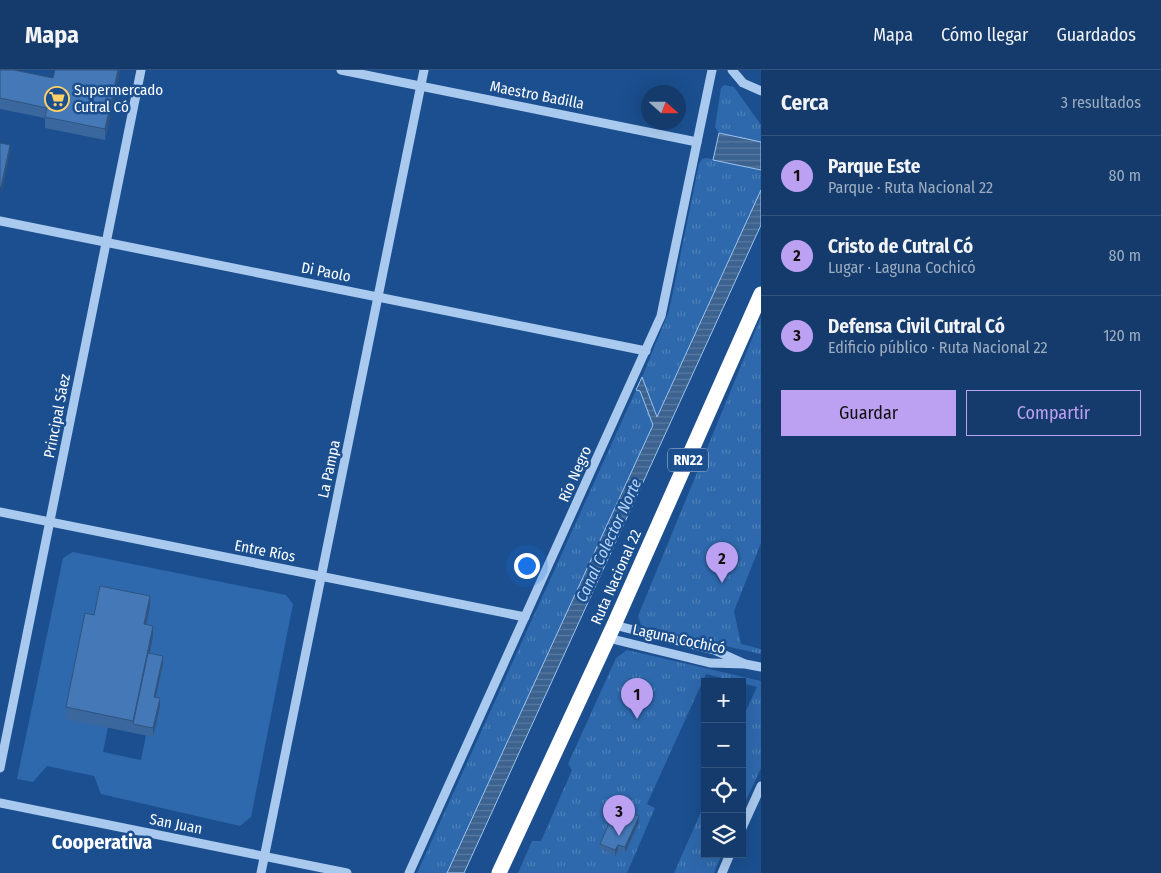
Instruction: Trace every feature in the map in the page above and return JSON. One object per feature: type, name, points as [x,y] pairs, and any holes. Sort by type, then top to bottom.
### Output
[{"type":"highway","name":"Ruta Nacional 22","points":[[499,873],[611,632],[761,294]]},
{"type":"street","name":"Principal Sáez","points":[[0,768],[141,70]]},
{"type":"street","name":"Maestro Badilla","points":[[341,70],[697,142]]},
{"type":"street","name":"La Pampa","points":[[261,873],[424,70]]},
{"type":"street","name":"Río Negro","points":[[410,873],[658,324],[666,300],[712,70]]},
{"type":"street","points":[[732,70],[743,83],[761,91]]},
{"type":"street","name":"Di Paolo","points":[[0,221],[646,351]]},
{"type":"street","name":"Entre Ríos","points":[[0,512],[525,617]]},
{"type":"street","name":"Laguna Cochicó","points":[[611,632],[714,650],[745,664]]},
{"type":"street","name":"Laguna Cochicó","points":[[611,632],[714,664],[745,664],[761,667]]},
{"type":"street","points":[[746,819],[761,786]]},
{"type":"street","name":"San Juan","points":[[0,803],[347,873]]},
{"type":"street","points":[[722,873],[728,858]]},
{"type":"green space","points":[[724,85],[734,87],[761,125],[761,142],[719,133],[715,127],[721,88]]},
{"type":"green space","points":[[707,158],[761,170],[761,190],[657,417],[642,377],[669,311],[699,164],[702,159]]},
{"type":"green space","points":[[761,317],[761,543],[734,611],[741,644],[761,649],[761,654],[646,628],[641,625],[638,616]]},
{"type":"green space","points":[[636,390],[640,390],[653,425],[447,873],[417,873]]},
{"type":"green space","points":[[73,552],[286,595],[293,604],[251,817],[240,826],[101,794],[94,776],[47,766],[33,782],[17,779],[63,558]],"holes":[[[108,727],[146,735],[141,760],[103,752]]]},
{"type":"green space","points":[[627,650],[761,681],[761,768],[746,800],[746,710],[757,687],[746,684],[746,678],[722,678],[706,674],[704,678],[701,678],[701,685],[647,804],[655,808],[627,873],[518,873],[532,841],[541,841],[572,770],[568,764],[616,658]]},
{"type":"green space","points":[[701,812],[701,858],[720,858],[714,873],[674,873]]},
{"type":"water","points":[[719,133],[761,142],[761,170],[713,160]]},
{"type":"water","name":"Canal Colector Norte","points":[[761,190],[761,225],[464,873],[447,873],[653,425],[640,391],[636,390],[642,377],[657,417]]},
{"type":"building","name":"Supermercado Cutral Có","points":[[0,70],[14,70],[53,78],[55,70],[118,70],[105,129],[45,117],[47,108],[0,98]]},
{"type":"building","points":[[0,143],[10,145],[1,187],[0,187]]},
{"type":"building","points":[[100,586],[150,596],[144,624],[153,626],[133,721],[66,707],[85,613],[94,615]]},
{"type":"building","points":[[148,653],[163,656],[154,697],[160,698],[153,728],[133,724]]},
{"type":"building","points":[[619,800],[633,807],[631,813],[639,816],[625,847],[618,845],[615,850],[600,844]]},
{"type":"place","name":"Supermercado Cutral Có","points":[[57,99]]},
{"type":"place","name":"Cristo de Cutral Có","points":[[722,583]]},
{"type":"place","name":"Parque Este","points":[[637,719]]},
{"type":"place","name":"Defensa Civil Cutral Có","points":[[619,836]]},
{"type":"district","name":"Cooperativa","points":[[102,842]]}]
